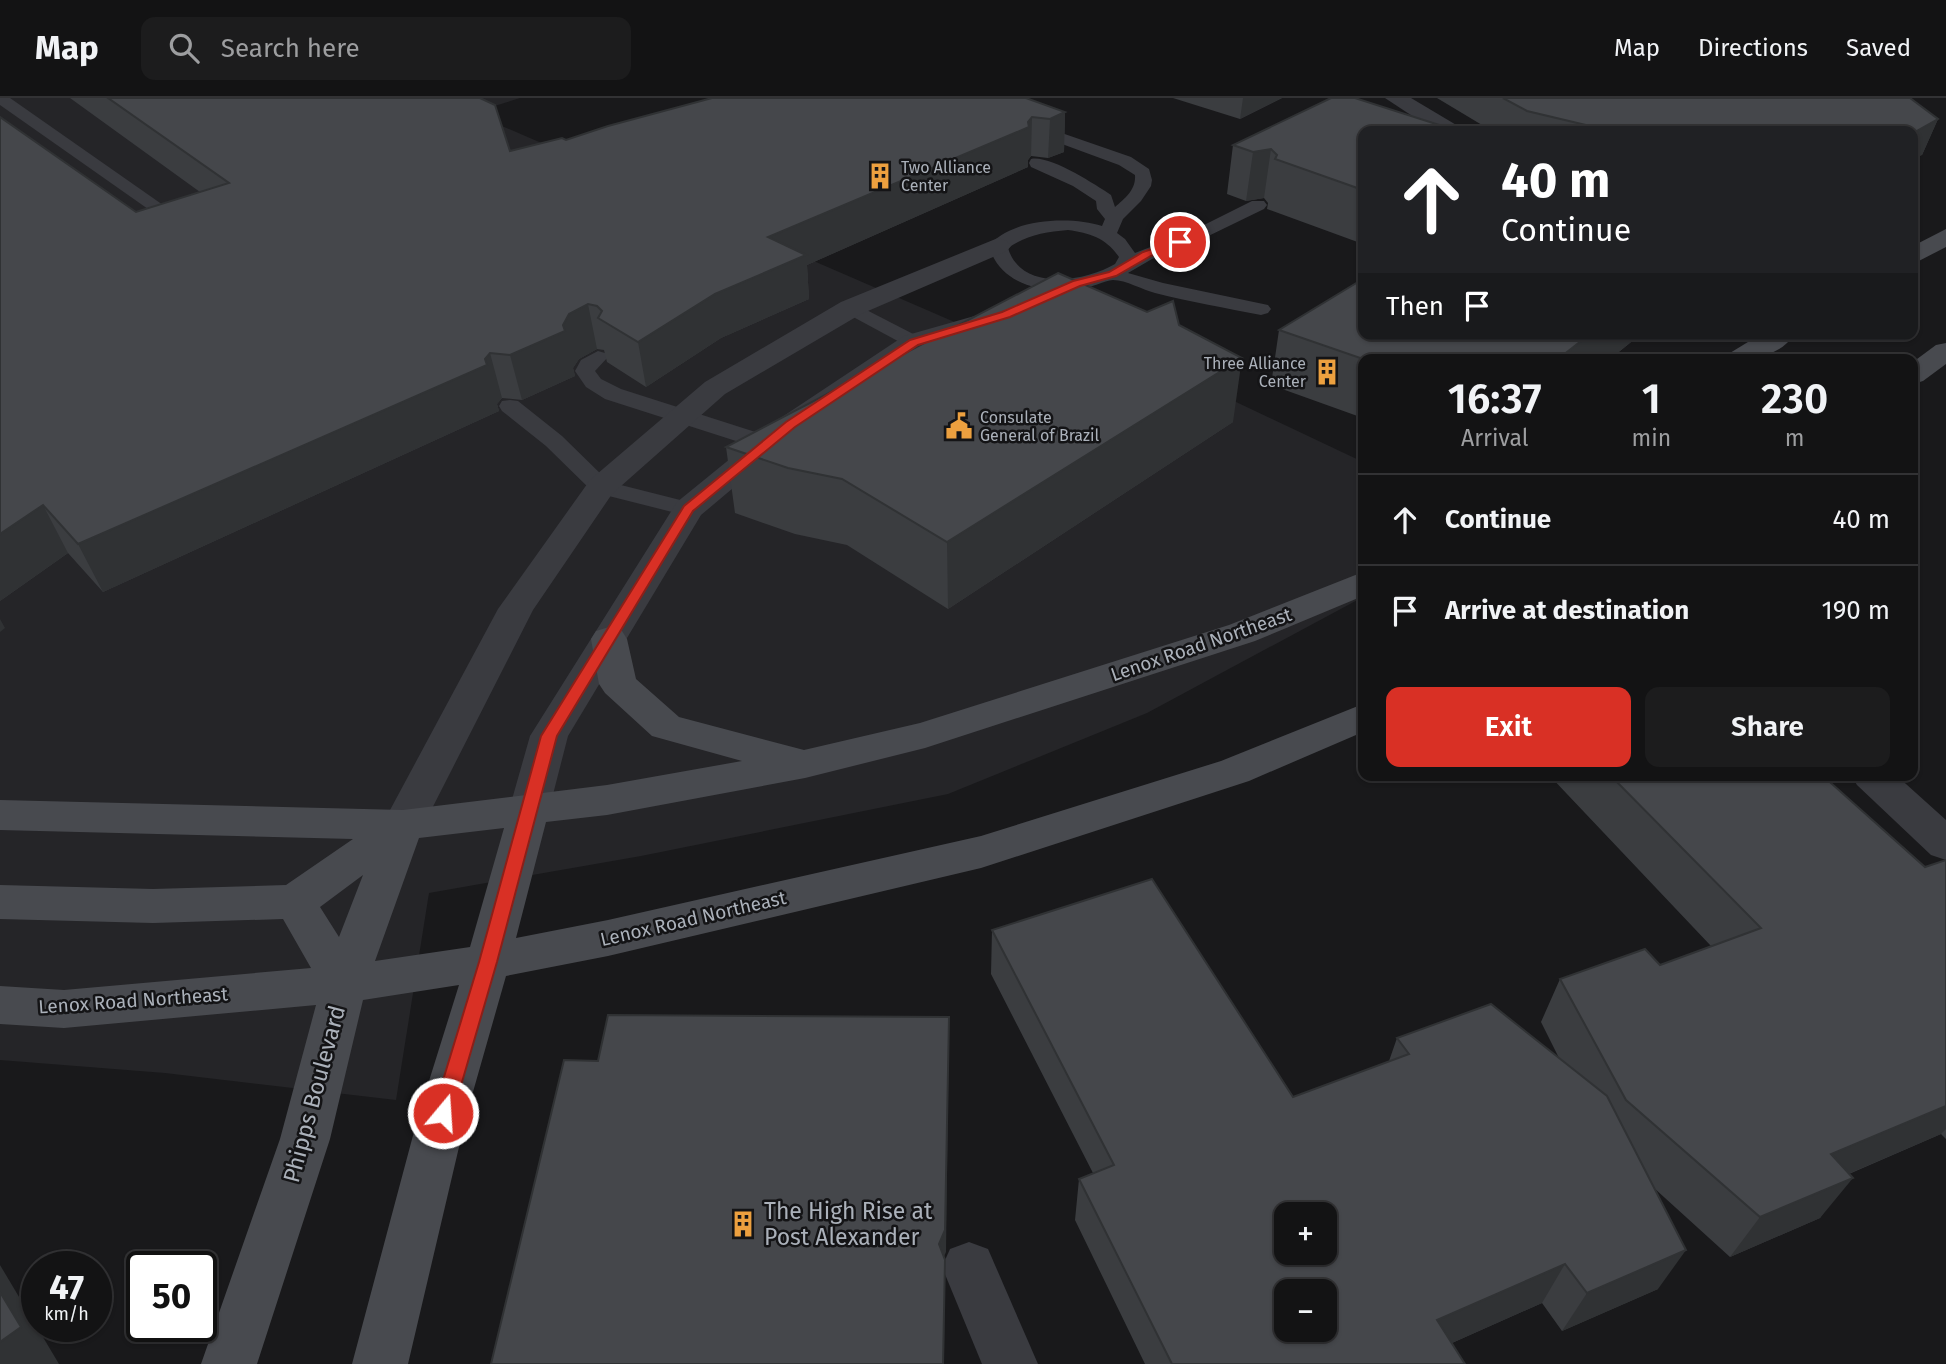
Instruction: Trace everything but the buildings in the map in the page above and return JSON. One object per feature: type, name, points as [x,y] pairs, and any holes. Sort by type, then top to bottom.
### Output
[{"type":"main road","points":[[1918,253],[1946,237]]},
{"type":"main road","points":[[1748,354],[1771,340]]},
{"type":"main road","points":[[1918,371],[1946,351]]},
{"type":"main road","name":"Lenox Road Northeast","points":[[0,815],[403,825],[607,800],[805,764],[925,735],[1242,633],[1358,585]]},
{"type":"main road","points":[[608,639],[618,684],[666,727],[805,764]]},
{"type":"main road","name":"Lenox Road Northeast","points":[[0,1005],[64,1009],[344,984],[488,962],[608,938],[981,852],[1235,771],[1358,719]]},
{"type":"main road","points":[[380,1364],[443,1113],[529,810]]},
{"type":"main road","points":[[0,902],[153,906],[295,902],[403,825]]},
{"type":"main road","name":"Phipps Boulevard","points":[[229,1364],[305,1139],[344,984],[403,825]]},
{"type":"main road","points":[[295,902],[344,984]]},
{"type":"street","points":[[1396,98],[1442,126]]},
{"type":"street","points":[[403,825],[516,609],[601,487],[715,388],[851,308],[998,246]]},
{"type":"street","points":[[529,810],[549,736],[688,509],[820,404],[914,342],[1006,314],[1076,284]]},
{"type":"street","points":[[1878,781],[1946,844]]},
{"type":"street","points":[[969,1268],[1010,1364]]},
{"type":"lane","points":[[0,98],[164,212]]},
{"type":"lane","points":[[1015,122],[1136,166],[1145,178],[1113,231]]},
{"type":"lane","points":[[1042,226],[1080,200],[1117,182],[1120,167],[1113,156]]},
{"type":"lane","points":[[1037,163],[1079,182],[1080,200]]},
{"type":"lane","points":[[1080,200],[1105,199],[1113,231],[1128,257],[1118,270]]},
{"type":"lane","points":[[1180,242],[1063,225],[1023,230],[998,246],[1004,265],[1016,274],[1054,284],[1076,284],[1118,270],[1180,242],[1258,205]]},
{"type":"lane","points":[[1118,270],[1159,288],[1261,309]]},
{"type":"lane","points":[[851,308],[914,342]]},
{"type":"lane","points":[[598,357],[588,364],[585,370],[593,383],[632,402],[769,444]]},
{"type":"lane","points":[[510,406],[554,441],[601,487],[688,509]]},
{"type":"shaded area","points":[[0,98],[520,98],[472,113],[973,330],[1023,301],[1358,460],[1358,600],[1147,713],[948,794],[641,856],[429,893],[396,1100],[165,1073],[0,1060]]},
{"type":"place","name":"Two Alliance Center","points":[[880,176]]},
{"type":"place","name":"Three Alliance Center","points":[[1327,372]]},
{"type":"place","name":"Consulate General of Brazil","points":[[959,426]]},
{"type":"place","name":"The High Rise at Post Alexander","points":[[743,1224]]},
{"type":"route","points":[[443,1113],[488,962],[549,736],[688,509],[790,425],[914,342],[1006,314],[1076,284],[1112,274],[1147,254],[1180,242]]}]
